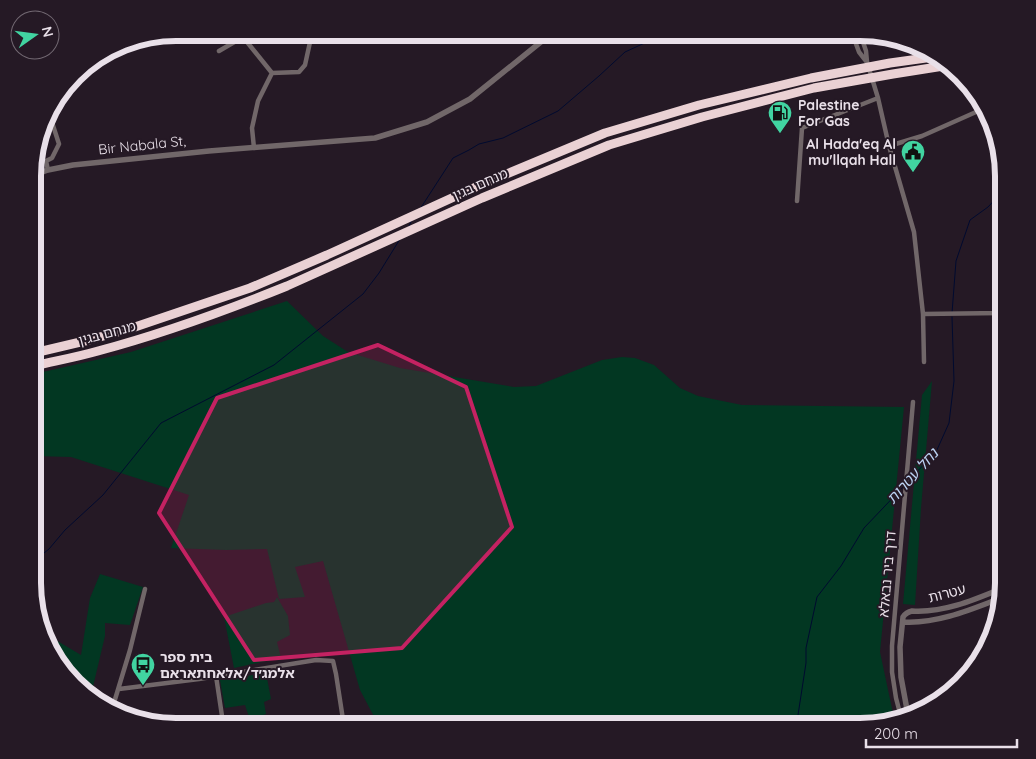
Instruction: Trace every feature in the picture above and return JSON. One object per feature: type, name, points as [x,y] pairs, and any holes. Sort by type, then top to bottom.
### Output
[{"type":"highway","name":"מנחם בגין","points":[[41,351],[132,328],[250,288],[536,160],[605,133],[699,105],[811,78],[925,58]]},
{"type":"highway","name":"מנחם בגין","points":[[41,364],[98,351],[145,337],[254,300],[482,198],[609,144],[702,117],[814,88],[939,67]]},
{"type":"street","points":[[219,51],[236,41]]},
{"type":"street","points":[[246,41],[272,73]]},
{"type":"street","points":[[272,73],[299,72],[304,65],[310,41]]},
{"type":"street","name":"Bir Nabala St,","points":[[41,172],[73,165],[209,150],[375,138],[428,122],[470,99],[541,42]]},
{"type":"street","points":[[855,42],[859,52],[867,62]]},
{"type":"street","points":[[863,42],[889,146],[914,232],[923,314],[924,362]]},
{"type":"street","points":[[254,148],[252,128],[258,101],[272,73]]},
{"type":"street","points":[[797,200],[802,128],[878,98]]},
{"type":"street","points":[[889,146],[922,136],[978,111]]},
{"type":"street","points":[[48,170],[46,162],[52,158],[59,144],[53,124]]},
{"type":"street","points":[[923,314],[994,314]]},
{"type":"street","name":"דרך ביר נבאלא","points":[[900,712],[892,672],[892,646],[914,402]]},
{"type":"street","points":[[114,703],[145,589]]},
{"type":"street","name":"עטרות","points":[[993,601],[945,617],[903,622],[903,618],[908,611],[944,609],[994,592]]},
{"type":"street","points":[[903,622],[900,647],[901,677],[907,709]]},
{"type":"street","points":[[119,689],[316,660],[332,661],[336,674],[343,717]]},
{"type":"street","points":[[216,676],[223,717]]},
{"type":"highlighted area","points":[[378,345],[466,387],[512,527],[402,648],[254,660],[159,513],[217,398]]},
{"type":"green space","points":[[287,301],[323,336],[348,352],[400,368],[514,387],[536,386],[602,360],[622,357],[635,358],[654,365],[680,388],[698,396],[742,405],[904,407],[880,652],[893,713],[859,718],[374,717],[360,690],[323,561],[295,567],[305,597],[279,599],[267,549],[171,548],[189,495],[71,457],[42,456],[41,372],[131,352]]},
{"type":"green space","points":[[932,381],[915,605],[903,604],[922,395]]},
{"type":"green space","points":[[100,574],[143,587],[130,625],[105,623],[105,636],[93,689],[64,658],[54,639],[81,655],[90,598]]},
{"type":"green space","points":[[277,597],[288,616],[290,635],[277,642],[281,658],[234,668],[224,617],[274,602]]},
{"type":"green space","points":[[266,673],[271,699],[264,702],[266,714],[258,717],[249,717],[245,705],[225,708],[220,680]]},
{"type":"waterway","points":[[420,209],[453,158],[479,144],[503,138],[558,111],[625,52],[648,42]]},
{"type":"waterway","name":"נחל עטרות","points":[[952,313],[956,261],[970,220],[994,201]]},
{"type":"waterway","points":[[408,228],[412,220]]},
{"type":"waterway","points":[[42,555],[65,530],[103,495],[161,423],[274,365],[363,294],[379,273],[400,239]]},
{"type":"waterway","name":"נחל עטרות","points":[[908,481],[936,452],[949,423],[954,381],[952,317]]},
{"type":"waterway","name":"נחל עטרות","points":[[797,718],[806,663],[806,648],[817,597],[841,566],[864,528],[904,486]]},
{"type":"place","name":"Palestine For Gas","points":[[780,134]]},
{"type":"place","name":"Al Hada'eq Al mu'llqah Hall","points":[[913,173]]},
{"type":"place","name":"בית ספר אלמג׳ד/אלאחתאראם","points":[[143,686]]}]
